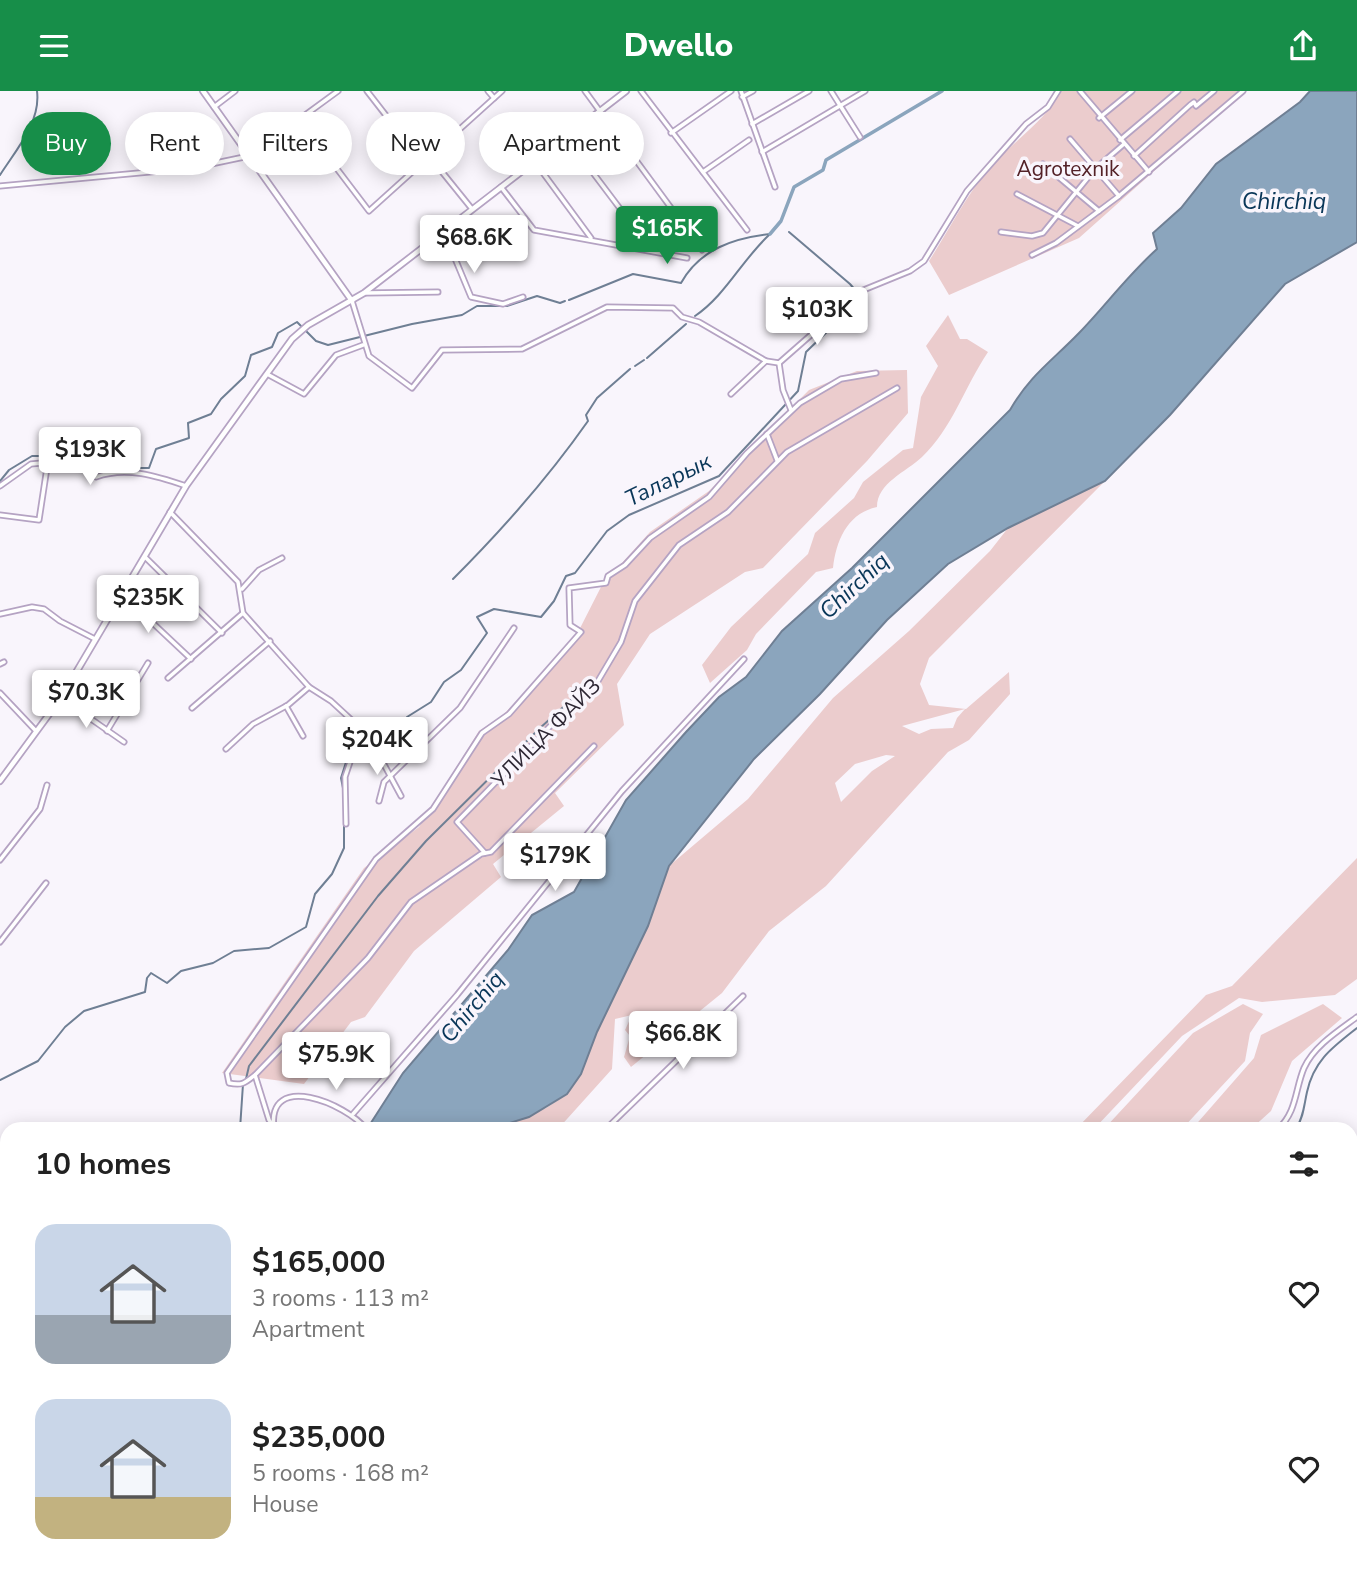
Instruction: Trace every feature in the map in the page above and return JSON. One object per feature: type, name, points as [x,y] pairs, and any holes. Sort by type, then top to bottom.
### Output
[{"type":"street","points":[[203,91],[238,142]]},
{"type":"street","points":[[214,107],[235,91]]},
{"type":"street","points":[[310,112],[338,91]]},
{"type":"street","points":[[367,91],[383,112]]},
{"type":"street","points":[[488,91],[494,98]]},
{"type":"street","points":[[465,125],[502,91]]},
{"type":"street","points":[[585,91],[599,112],[626,91]]},
{"type":"street","points":[[640,91],[747,230]]},
{"type":"street","points":[[671,133],[731,91]]},
{"type":"street","points":[[741,91],[775,187]]},
{"type":"street","points":[[742,97],[753,91]]},
{"type":"street","points":[[752,124],[809,91]]},
{"type":"street","points":[[831,91],[860,137]]},
{"type":"street","points":[[762,152],[865,91]]},
{"type":"street","points":[[779,363],[855,295],[907,272],[924,261],[967,191],[1026,124],[1048,107],[1058,91]]},
{"type":"street","points":[[1080,91],[1099,118],[1149,172]]},
{"type":"street","points":[[1099,118],[1132,91]]},
{"type":"street","points":[[1120,140],[1178,91]]},
{"type":"street","points":[[1134,156],[1190,105],[1194,102],[1196,106],[1214,91]]},
{"type":"street","points":[[1032,255],[1078,226],[1149,172],[1243,91]]},
{"type":"street","points":[[1070,139],[1119,195]]},
{"type":"street","points":[[703,172],[749,140]]},
{"type":"street","points":[[1001,232],[1040,235],[1059,216],[1075,191],[1095,169],[1124,144]]},
{"type":"street","points":[[0,186],[192,169],[238,158]]},
{"type":"street","points":[[1043,164],[1098,211]]},
{"type":"street","points":[[644,172],[702,250]]},
{"type":"street","points":[[262,175],[352,301],[364,345],[373,360],[412,388],[442,350],[523,349],[607,307],[673,308],[681,317],[699,322],[766,361],[779,363]]},
{"type":"street","points":[[342,175],[369,211],[410,175]]},
{"type":"street","points":[[445,175],[472,209]]},
{"type":"street","points":[[0,781],[61,698],[186,486],[300,331],[364,293],[517,175]]},
{"type":"street","points":[[545,175],[593,240]]},
{"type":"street","points":[[595,175],[652,251]]},
{"type":"street","points":[[501,187],[534,230],[687,258]]},
{"type":"street","points":[[1017,194],[1078,226]]},
{"type":"street","points":[[443,231],[471,297],[503,304],[523,297]]},
{"type":"street","points":[[364,293],[438,292]]},
{"type":"street","points":[[267,374],[298,394],[304,394],[336,355],[364,345]]},
{"type":"street","points":[[731,394],[766,361]]},
{"type":"street","points":[[779,363],[789,406]]},
{"type":"street","points":[[594,746],[516,824],[511,836],[491,852],[485,853],[411,902],[368,958],[255,1075],[243,1084],[229,1083],[226,1078],[244,1045],[376,859],[433,809],[449,788],[462,760],[482,733],[509,714],[581,632],[570,625],[569,588],[606,583],[608,576],[625,565],[650,538],[709,497],[789,406],[841,379],[876,373]]},
{"type":"street","name":"УЛИЦА ФАЙЗ","points":[[485,853],[457,822],[604,674],[628,625],[635,601],[668,557],[679,545],[728,512],[777,460],[897,388]]},
{"type":"street","points":[[767,433],[777,460]]},
{"type":"street","points":[[0,486],[31,464],[73,460],[96,477],[111,471],[128,472],[186,486]]},
{"type":"street","points":[[0,515],[40,520],[48,461]]},
{"type":"street","points":[[170,512],[238,582],[242,589],[243,613],[309,687],[351,718],[371,745],[401,796]]},
{"type":"street","points":[[143,555],[222,633]]},
{"type":"street","points":[[242,589],[259,570],[282,558]]},
{"type":"street","points":[[121,593],[191,659]]},
{"type":"street","points":[[0,614],[32,607],[44,609],[60,621],[96,639]]},
{"type":"street","points":[[168,678],[243,613]]},
{"type":"street","points":[[379,801],[384,782],[392,778],[460,708],[514,628]]},
{"type":"street","points":[[192,708],[270,641]]},
{"type":"street","points":[[353,1114],[473,975],[622,791],[744,659]]},
{"type":"street","points":[[107,731],[148,663]]},
{"type":"street","points":[[226,749],[253,724],[286,706],[309,687]]},
{"type":"street","points":[[0,693],[36,731]]},
{"type":"street","points":[[61,698],[124,742]]},
{"type":"street","points":[[286,706],[303,736]]},
{"type":"street","points":[[346,824],[345,777],[351,759],[371,745]]},
{"type":"street","points":[[0,860],[40,809],[47,785]]},
{"type":"street","points":[[0,942],[46,883]]},
{"type":"street","points":[[613,1122],[743,996]]},
{"type":"street","points":[[1283,1122],[1292,1111],[1308,1062],[1324,1043],[1357,1017]]},
{"type":"street","points":[[255,1075],[259,1080],[270,1122]]},
{"type":"street","points":[[275,1122],[280,1104],[285,1099],[300,1095],[331,1104],[353,1114],[361,1122]]},
{"type":"green space","name":"Agrotexnik","points":[[1060,91],[1244,91],[1079,238],[949,295],[929,261],[980,180],[1047,112]]},
{"type":"green space","points":[[948,315],[960,339],[967,339],[988,352],[942,434],[922,457],[887,485],[878,499],[877,507],[858,515],[845,529],[837,547],[833,568],[816,572],[756,634],[747,650],[710,683],[702,665],[731,627],[808,554],[815,533],[854,498],[863,482],[903,450],[913,448],[921,397],[938,366],[926,346]]},
{"type":"green space","points":[[907,370],[908,413],[867,461],[763,568],[745,572],[650,634],[617,684],[624,725],[555,793],[564,806],[493,864],[501,877],[414,951],[365,1017],[351,1022],[304,1084],[222,1073],[364,868],[419,827],[479,731],[502,716],[573,642],[602,585],[650,532],[709,491],[809,390],[857,371]]},
{"type":"green space","points":[[1105,481],[929,658],[920,684],[929,705],[966,709],[1009,672],[1010,694],[969,740],[948,752],[826,886],[769,931],[722,993],[631,1067],[624,1057],[630,1036],[625,1030],[632,1015],[615,1019],[612,1069],[564,1122],[509,1122],[546,1108],[567,1094],[581,1074],[597,1032],[648,926],[669,866],[748,799],[833,698],[909,631],[990,551],[1008,528]],"holes":[[[965,709],[953,728],[931,729],[919,734],[902,726]],[[886,755],[895,756],[872,771],[841,802],[835,783],[855,764]]]},
{"type":"green space","points":[[1357,858],[1357,979],[1335,995],[1262,1002],[1239,998],[1182,1036],[1101,1122],[1083,1122],[1206,995],[1232,986]]},
{"type":"green space","points":[[1243,1004],[1263,1014],[1250,1033],[1245,1061],[1188,1122],[1110,1122],[1193,1033]]},
{"type":"green space","points":[[1323,1004],[1342,1018],[1292,1061],[1271,1111],[1259,1122],[1198,1122],[1254,1058],[1261,1035]]},
{"type":"water","name":"Chirchiq","points":[[1310,91],[1357,91],[1357,242],[1285,284],[1170,415],[1105,481],[1008,528],[948,564],[887,620],[820,694],[754,759],[669,866],[648,926],[597,1032],[581,1074],[567,1094],[529,1117],[513,1122],[372,1122],[403,1073],[508,950],[532,915],[574,892],[626,800],[686,732],[719,697],[746,677],[782,631],[852,568],[1010,410],[1034,378],[1157,249],[1153,233],[1181,208],[1216,164],[1300,102]]},
{"type":"waterway","points":[[0,175],[31,125],[37,91]]},
{"type":"waterway","points":[[770,234],[781,221],[794,187],[823,170],[826,160],[942,91]]},
{"type":"waterway","name":"Таларык","points":[[343,788],[341,778],[348,756],[402,724],[407,717],[431,702],[444,682],[461,670],[487,633],[477,617],[494,609],[541,617],[554,601],[566,576],[575,573],[607,531],[629,515],[719,476],[798,391],[806,352],[862,298],[850,284],[789,232]]},
{"type":"waterway","points":[[569,300],[633,274],[681,283],[698,262],[719,247],[770,234]]},
{"type":"waterway","points":[[695,316],[706,308],[769,235]]},
{"type":"waterway","points":[[0,481],[9,470],[32,456],[70,456],[81,447],[89,466],[107,457],[138,468],[149,468],[156,449],[189,438],[188,423],[211,414],[221,399],[245,376],[251,355],[272,347],[278,333],[297,322],[316,341],[328,345],[412,324],[462,315],[477,306],[507,306],[537,296],[560,303],[565,301]]},
{"type":"waterway","points":[[647,358],[686,324]]},
{"type":"waterway","points":[[635,366],[644,360]]},
{"type":"waterway","points":[[453,579],[507,523],[557,463],[588,421],[586,415],[597,398],[630,369]]},
{"type":"waterway","points":[[246,1079],[249,1066],[378,896],[426,841],[540,728],[591,682]]},
{"type":"waterway","name":"Таларык","points":[[0,1080],[38,1061],[65,1027],[84,1011],[145,992],[147,978],[151,973],[167,983],[181,971],[213,963],[234,951],[269,948],[306,927],[315,894],[332,874],[344,848],[344,804]]},
{"type":"waterway","points":[[1299,1122],[1314,1071],[1332,1048],[1357,1028]]},
{"type":"waterway","points":[[240,1122],[243,1084]]}]
